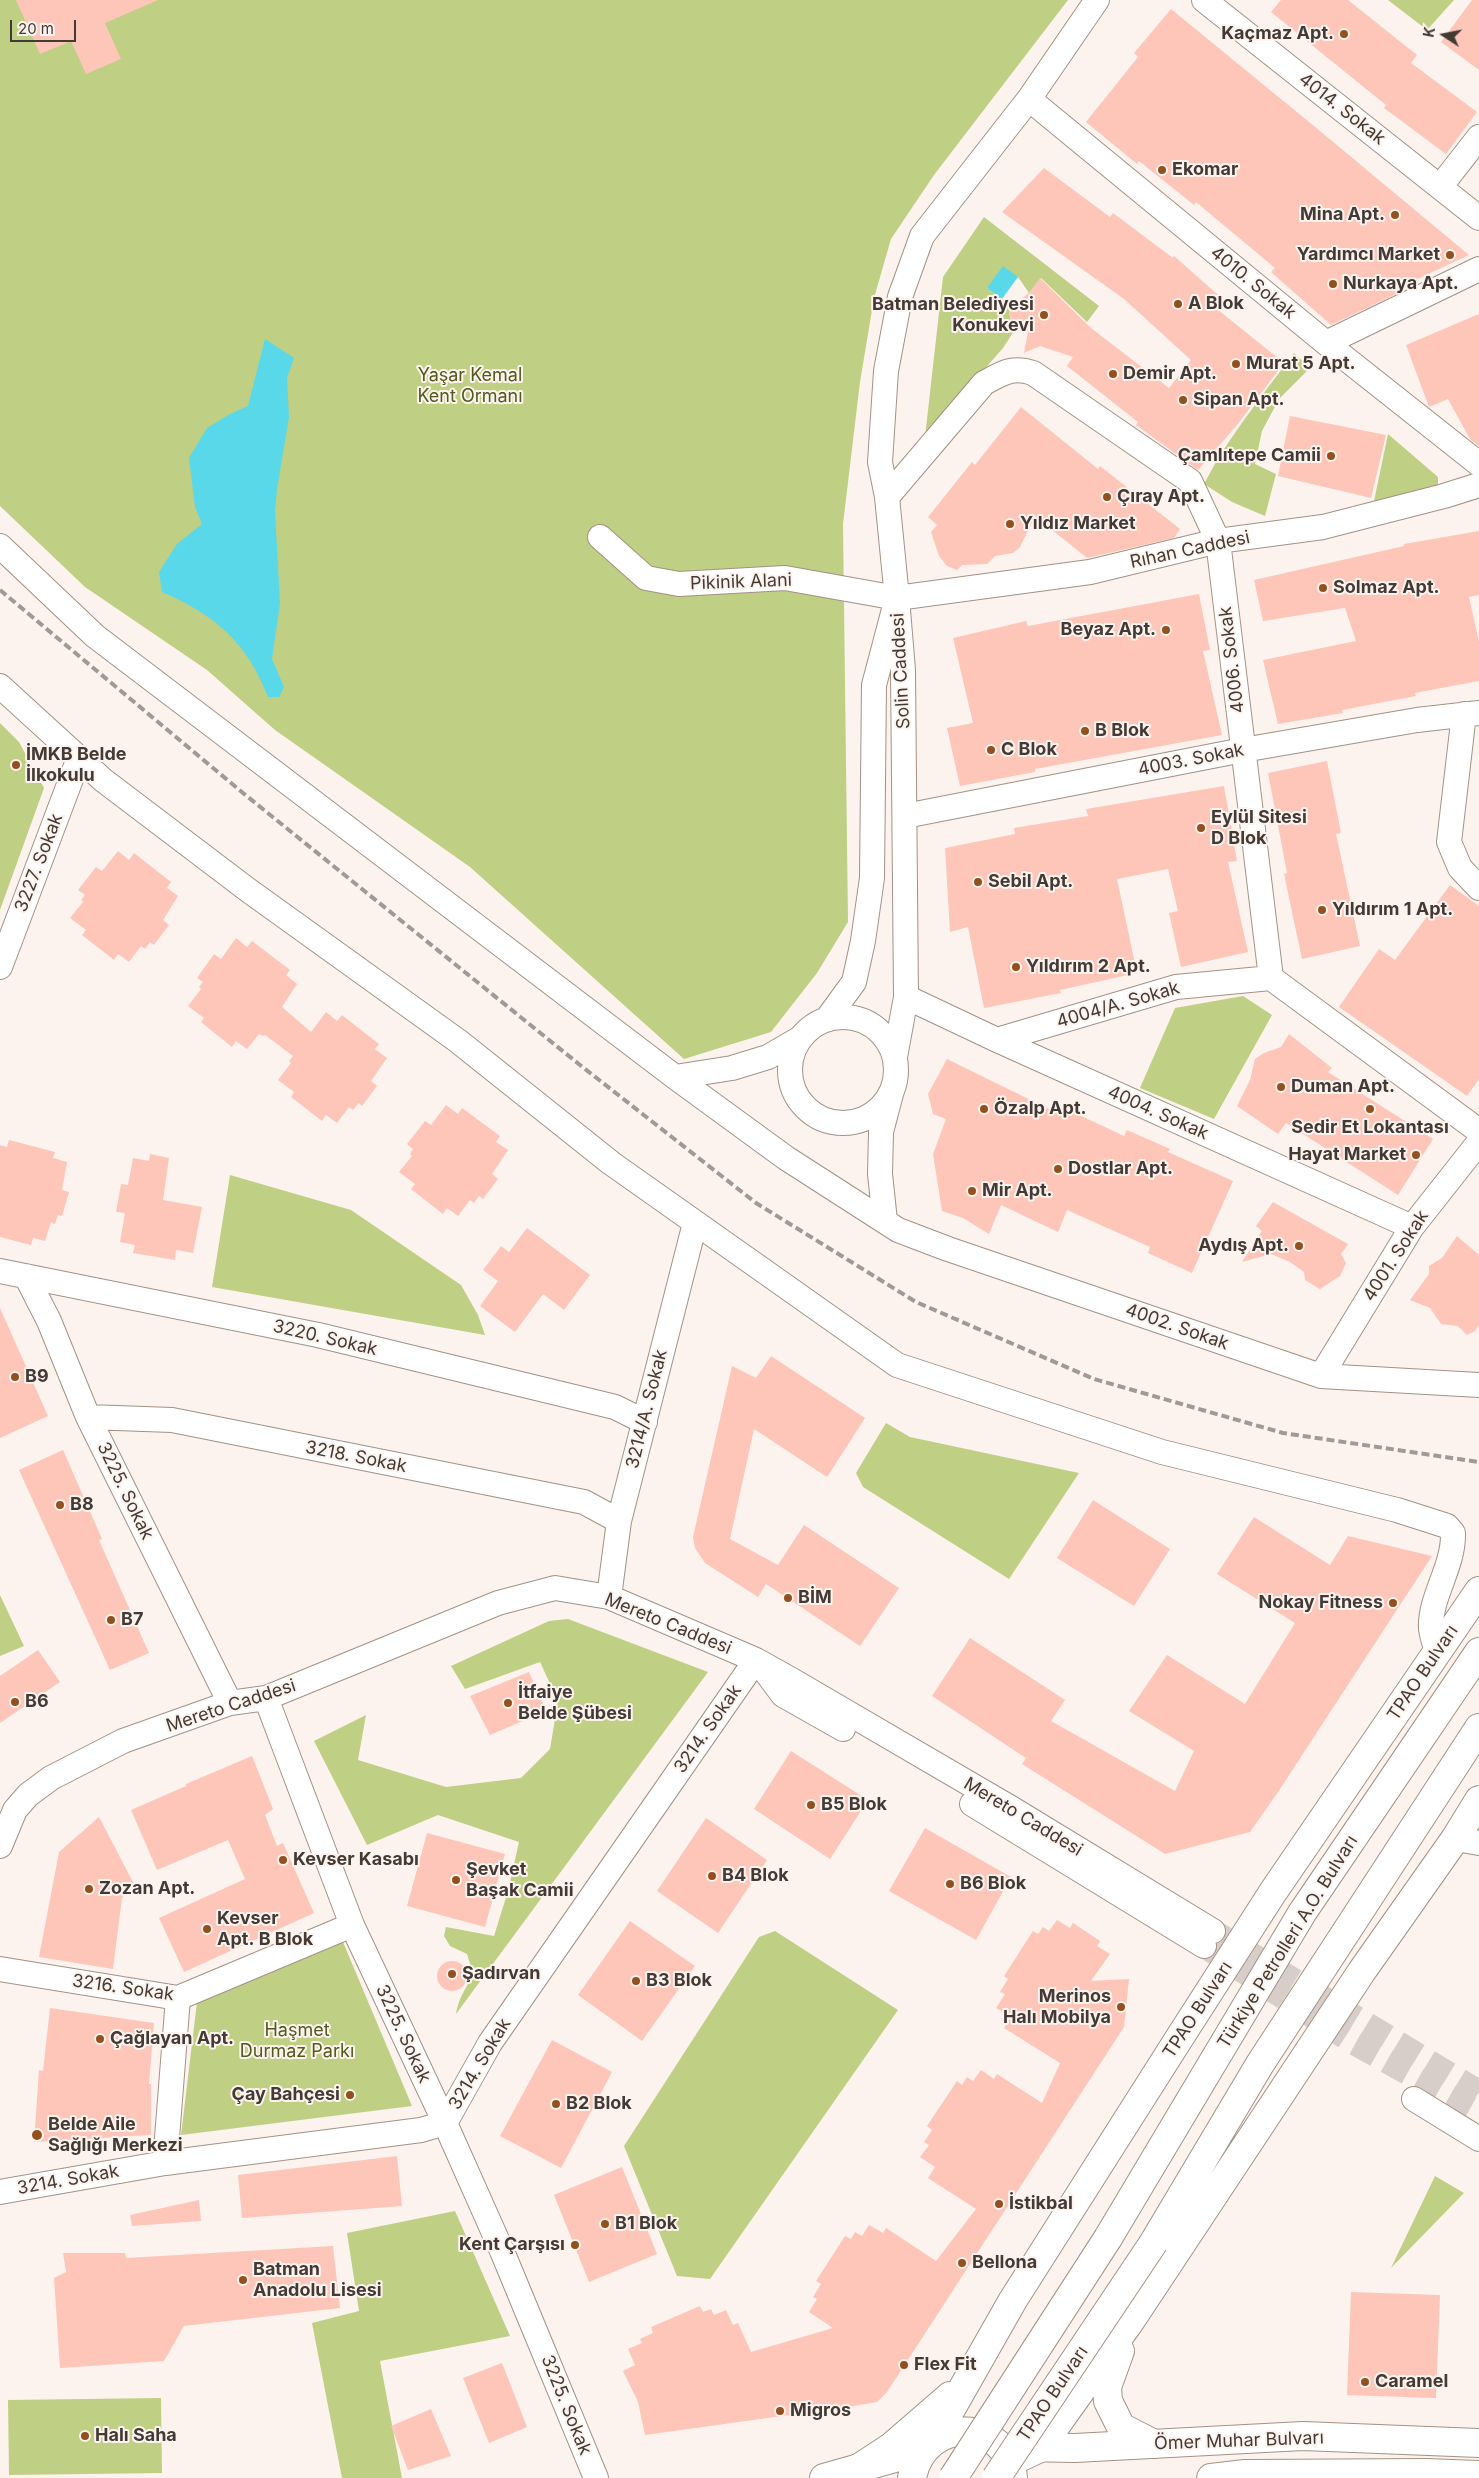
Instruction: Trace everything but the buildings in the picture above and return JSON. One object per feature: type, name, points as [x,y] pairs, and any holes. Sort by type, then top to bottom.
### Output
[{"type":"main road","name":"TPAO Bulvarı","points":[[912,2478],[915,2462],[928,2444],[1023,2284],[1273,1892],[1479,1591]]},
{"type":"main road","name":"Türkiye Petrolleri A.O. Bulvarı","points":[[952,2478],[1108,2238],[1302,1913],[1479,1652]]},
{"type":"main road","name":"TPAO Bulvarı","points":[[1005,2466],[1154,2242],[1260,2064],[1479,1728]]},
{"type":"main road","name":"TPAO Bulvarı","points":[[1040,2448],[1131,2320],[1362,1971],[1467,1841],[1479,1800]]},
{"type":"main road","points":[[1131,2320],[1107,2387],[1108,2401],[1121,2427],[1154,2444]]},
{"type":"main road","points":[[856,2470],[891,2447],[965,2381]]},
{"type":"main road","points":[[824,2478],[856,2470],[928,2444],[950,2432],[968,2431],[986,2436],[1005,2466]]},
{"type":"main road","name":"Ömer Muhar Bulvarı","points":[[1005,2466],[1040,2448],[1075,2448],[1303,2436],[1479,2443]]},
{"type":"main road","name":"Ömer Muhar Bulvarı","points":[[1211,2478],[1254,2474],[1426,2473],[1479,2475]]},
{"type":"street","points":[[897,598],[887,496],[880,462],[886,371],[900,298],[922,236],[1029,99],[1097,0]]},
{"type":"street","name":"4014. Sokak","points":[[1204,0],[1479,218]]},
{"type":"street","name":"4010. Sokak","points":[[1029,99],[1326,343],[1479,464]]},
{"type":"street","points":[[1440,187],[1479,137]]},
{"type":"street","points":[[1326,343],[1479,269]]},
{"type":"street","name":"4006. Sokak","points":[[887,496],[984,383],[1005,372],[1019,368],[1033,373],[1190,481],[1218,541],[1271,978]]},
{"type":"street","name":"Rıhan Caddesi","points":[[897,598],[1090,572],[1218,541],[1324,527],[1479,485]]},
{"type":"street","name":"Pikinik Alani","points":[[600,537],[646,578],[679,584],[784,578],[897,598]]},
{"type":"street","name":"4002. Sokak","points":[[0,546],[95,636],[675,1077],[786,1158],[898,1230],[948,1249],[1321,1376],[1479,1385]]},
{"type":"street","name":"Solin Caddesi","points":[[895,1058],[906,997],[903,670],[897,598]]},
{"type":"street","name":"Solin Caddesi","points":[[827,1019],[854,982],[864,941],[872,878],[874,685],[897,598]]},
{"type":"street","points":[[0,686],[104,780],[248,890],[458,1041],[611,1164],[896,1365],[1162,1452],[1397,1510],[1447,1526],[1453,1533],[1453,1545],[1448,1570],[1437,1599],[1431,1628],[1437,1652]]},
{"type":"street","points":[[1472,714],[1449,842],[1460,868],[1479,888]]},
{"type":"street","name":"4003. Sokak","points":[[905,816],[1243,750],[1417,720],[1472,714]]},
{"type":"street","name":"3227. Sokak","points":[[0,967],[80,758]]},
{"type":"street","points":[[1271,978],[1479,1131]]},
{"type":"street","name":"4004/A. Sokak","points":[[997,1040],[1176,987],[1271,978]]},
{"type":"street","name":"4004. Sokak","points":[[906,997],[1412,1227]]},
{"type":"street","points":[[675,1077],[732,1068],[768,1057],[800,1039],[812,1027],[827,1019],[844,1017],[861,1020],[876,1029],[888,1042],[895,1058],[896,1075],[881,1132],[880,1174],[885,1221]]},
{"type":"street","points":[[800,1039],[792,1055],[790,1072],[794,1090],[803,1105],[817,1116],[833,1122],[851,1123],[874,1112],[891,1092]]},
{"type":"street","name":"4001. Sokak","points":[[1321,1376],[1412,1227],[1479,1142]]},
{"type":"street","name":"3214/A. Sokak","points":[[609,1597],[619,1521],[695,1223]]},
{"type":"street","name":"3220. Sokak","points":[[0,1271],[318,1335],[616,1407],[645,1422]]},
{"type":"street","name":"3225. Sokak","points":[[26,1276],[48,1321],[88,1417],[230,1703]]},
{"type":"street","name":"3218. Sokak","points":[[88,1417],[172,1420],[584,1502],[619,1521]]},
{"type":"street","name":"Mereto Caddesi","points":[[0,1846],[15,1810],[28,1796],[52,1778],[123,1741],[230,1703],[266,1698],[498,1603],[555,1588],[609,1597],[756,1660],[1011,1808],[1209,1939]]},
{"type":"street","name":"3214. Sokak","points":[[0,2192],[165,2162],[421,2130],[445,2123],[490,2043],[756,1660]]},
{"type":"street","name":"3225. Sokak","points":[[266,1698],[352,1925],[445,2123],[502,2251],[596,2478]]},
{"type":"street","name":"3216. Sokak","points":[[0,1969],[178,1998],[352,1925]]},
{"type":"street","points":[[165,2162],[178,1998]]},
{"type":"street","points":[[1414,2098],[1479,2139]]},
{"type":"green space","name":"Yaşar Kemal Kent Ormanı","points":[[0,0],[1068,0],[934,175],[891,239],[874,298],[860,382],[843,524],[848,922],[817,973],[771,1032],[684,1059],[470,867],[275,730],[207,670],[85,587],[0,506]]},
{"type":"green space","points":[[1388,0],[1454,0],[1427,30]]},
{"type":"green space","points":[[984,217],[1099,306],[1087,322],[1041,278],[1029,293],[1018,277],[987,288],[1012,306],[1009,313],[1014,331],[1003,348],[925,437],[943,277]]},
{"type":"green space","points":[[1294,353],[1310,368],[1279,399],[1262,431],[1255,464],[1276,474],[1265,516],[1232,502],[1204,484],[1235,433]]},
{"type":"green space","points":[[1388,434],[1438,477],[1438,486],[1374,501]]},
{"type":"green space","name":"İMKB Belde İlkokulu","points":[[0,723],[19,742],[44,788],[0,910]]},
{"type":"green space","points":[[1243,996],[1272,1015],[1214,1119],[1140,1088],[1175,1008]]},
{"type":"green space","points":[[230,1175],[351,1210],[461,1285],[478,1315],[485,1335],[212,1287]]},
{"type":"green space","points":[[886,1423],[910,1437],[1079,1473],[1009,1579],[863,1487],[856,1473]]},
{"type":"green space","points":[[0,1595],[24,1646],[0,1656]]},
{"type":"green space","points":[[568,1619],[708,1672],[456,2014],[461,1997],[473,1973],[467,1954],[450,1946],[444,1936],[446,1927],[494,1936],[508,1891],[519,1842],[438,1815],[367,1845],[314,1741],[366,1715],[358,1760],[446,1787],[521,1778],[550,1749],[558,1701],[540,1662],[465,1689],[451,1666],[549,1621]]},
{"type":"green space","points":[[775,1931],[898,2010],[710,2279],[677,2276],[624,2146],[759,1937]]},
{"type":"green space","name":"Haşmet Durmaz Parkı","points":[[340,1935],[412,2106],[181,2135],[197,2002]]},
{"type":"green space","points":[[1435,2176],[1464,2193],[1391,2268]]},
{"type":"green space","points":[[455,2211],[510,2336],[380,2361],[402,2478],[342,2478],[312,2323],[359,2311],[347,2233]]},
{"type":"green space","name":"Halı Saha","points":[[161,2398],[162,2473],[9,2475],[8,2400]]},
{"type":"water","points":[[1003,266],[1018,277],[1002,299],[987,288]]},
{"type":"water","points":[[265,339],[294,358],[287,378],[289,417],[275,512],[280,603],[272,659],[284,687],[279,697],[268,697],[250,661],[227,632],[198,610],[162,592],[159,572],[177,544],[202,524],[195,507],[189,458],[207,428],[248,406]]},
{"type":"tunnel","points":[[1213,1931],[1479,2092]]},
{"type":"tunnel","points":[[1204,1946],[1354,2043],[1479,2113]]},
{"type":"railway","points":[[0,590],[243,793],[580,1065],[756,1203],[916,1302],[1094,1379],[1283,1433],[1479,1462]]},
{"type":"place","name":"Kaçmaz Apt.","points":[[1344,34]]},
{"type":"place","name":"Ekomar","points":[[1162,170]]},
{"type":"place","name":"Mina Apt.","points":[[1395,215]]},
{"type":"place","name":"Yardımcı Market","points":[[1450,255]]},
{"type":"place","name":"Nurkaya Apt.","points":[[1333,284]]},
{"type":"place","name":"A Blok","points":[[1178,304]]},
{"type":"place","name":"Batman Belediyesi Konukevi","points":[[1044,315]]},
{"type":"place","name":"Murat 5 Apt.","points":[[1236,364]]},
{"type":"place","name":"Demir Apt.","points":[[1113,374]]},
{"type":"place","name":"Sipan Apt.","points":[[1183,400]]},
{"type":"place","name":"Çamlıtepe Camii","points":[[1331,456]]},
{"type":"place","name":"Çıray Apt.","points":[[1107,497]]},
{"type":"place","name":"Yıldız Market","points":[[1010,524]]},
{"type":"place","name":"Solmaz Apt.","points":[[1323,588]]},
{"type":"place","name":"Beyaz Apt.","points":[[1166,630]]},
{"type":"place","name":"B Blok","points":[[1085,731]]},
{"type":"place","name":"C Blok","points":[[991,750]]},
{"type":"place","name":"İMKB Belde İlkokulu","points":[[16,765]]},
{"type":"place","name":"Eylül Sitesi D Blok","points":[[1201,828]]},
{"type":"place","name":"Sebil Apt.","points":[[978,882]]},
{"type":"place","name":"Yıldırım 1 Apt.","points":[[1322,910]]},
{"type":"place","name":"Yıldırım 2 Apt.","points":[[1016,967]]},
{"type":"place","name":"Duman Apt.","points":[[1281,1087]]},
{"type":"place","name":"Özalp Apt.","points":[[984,1109]]},
{"type":"place","name":"Sedir Et Lokantası","points":[[1370,1109]]},
{"type":"place","name":"Hayat Market","points":[[1416,1155]]},
{"type":"place","name":"Dostlar Apt.","points":[[1058,1169]]},
{"type":"place","name":"Mir Apt.","points":[[972,1191]]},
{"type":"place","name":"Aydış Apt.","points":[[1299,1246]]},
{"type":"place","name":"B9","points":[[15,1377]]},
{"type":"place","name":"B8","points":[[60,1505]]},
{"type":"place","name":"BİM","points":[[788,1598]]},
{"type":"place","name":"Nokay Fitness","points":[[1393,1603]]},
{"type":"place","name":"B7","points":[[111,1620]]},
{"type":"place","name":"B6","points":[[15,1702]]},
{"type":"place","name":"İtfaiye Belde Şübesi","points":[[508,1703]]},
{"type":"place","name":"B5 Blok","points":[[811,1805]]},
{"type":"place","name":"Kevser Kasabı","points":[[283,1860]]},
{"type":"place","name":"B4 Blok","points":[[712,1876]]},
{"type":"place","name":"Şevket Başak Camii","points":[[456,1880]]},
{"type":"place","name":"B6 Blok","points":[[950,1884]]},
{"type":"place","name":"Zozan Apt.","points":[[89,1889]]},
{"type":"place","name":"Kevser Apt. B Blok","points":[[207,1929]]},
{"type":"place","name":"Şadırvan","points":[[452,1974]]},
{"type":"place","name":"B3 Blok","points":[[636,1981]]},
{"type":"place","name":"Merinos Halı Mobilya","points":[[1121,2007]]},
{"type":"place","name":"Çağlayan Apt.","points":[[100,2039]]},
{"type":"place","name":"Çay Bahçesi","points":[[350,2095]]},
{"type":"place","name":"B2 Blok","points":[[556,2104]]},
{"type":"place","name":"Belde Aile Sağlığı Merkezi","points":[[37,2135]]},
{"type":"place","name":"İstikbal","points":[[999,2204]]},
{"type":"place","name":"B1 Blok","points":[[605,2224]]},
{"type":"place","name":"Kent Çarşısı","points":[[575,2245]]},
{"type":"place","name":"Bellona","points":[[962,2263]]},
{"type":"place","name":"Batman Anadolu Lisesi","points":[[243,2280]]},
{"type":"place","name":"Flex Fit","points":[[904,2365]]},
{"type":"place","name":"Caramel","points":[[1365,2382]]},
{"type":"place","name":"Migros","points":[[780,2411]]},
{"type":"place","name":"Halı Saha","points":[[85,2436]]}]
